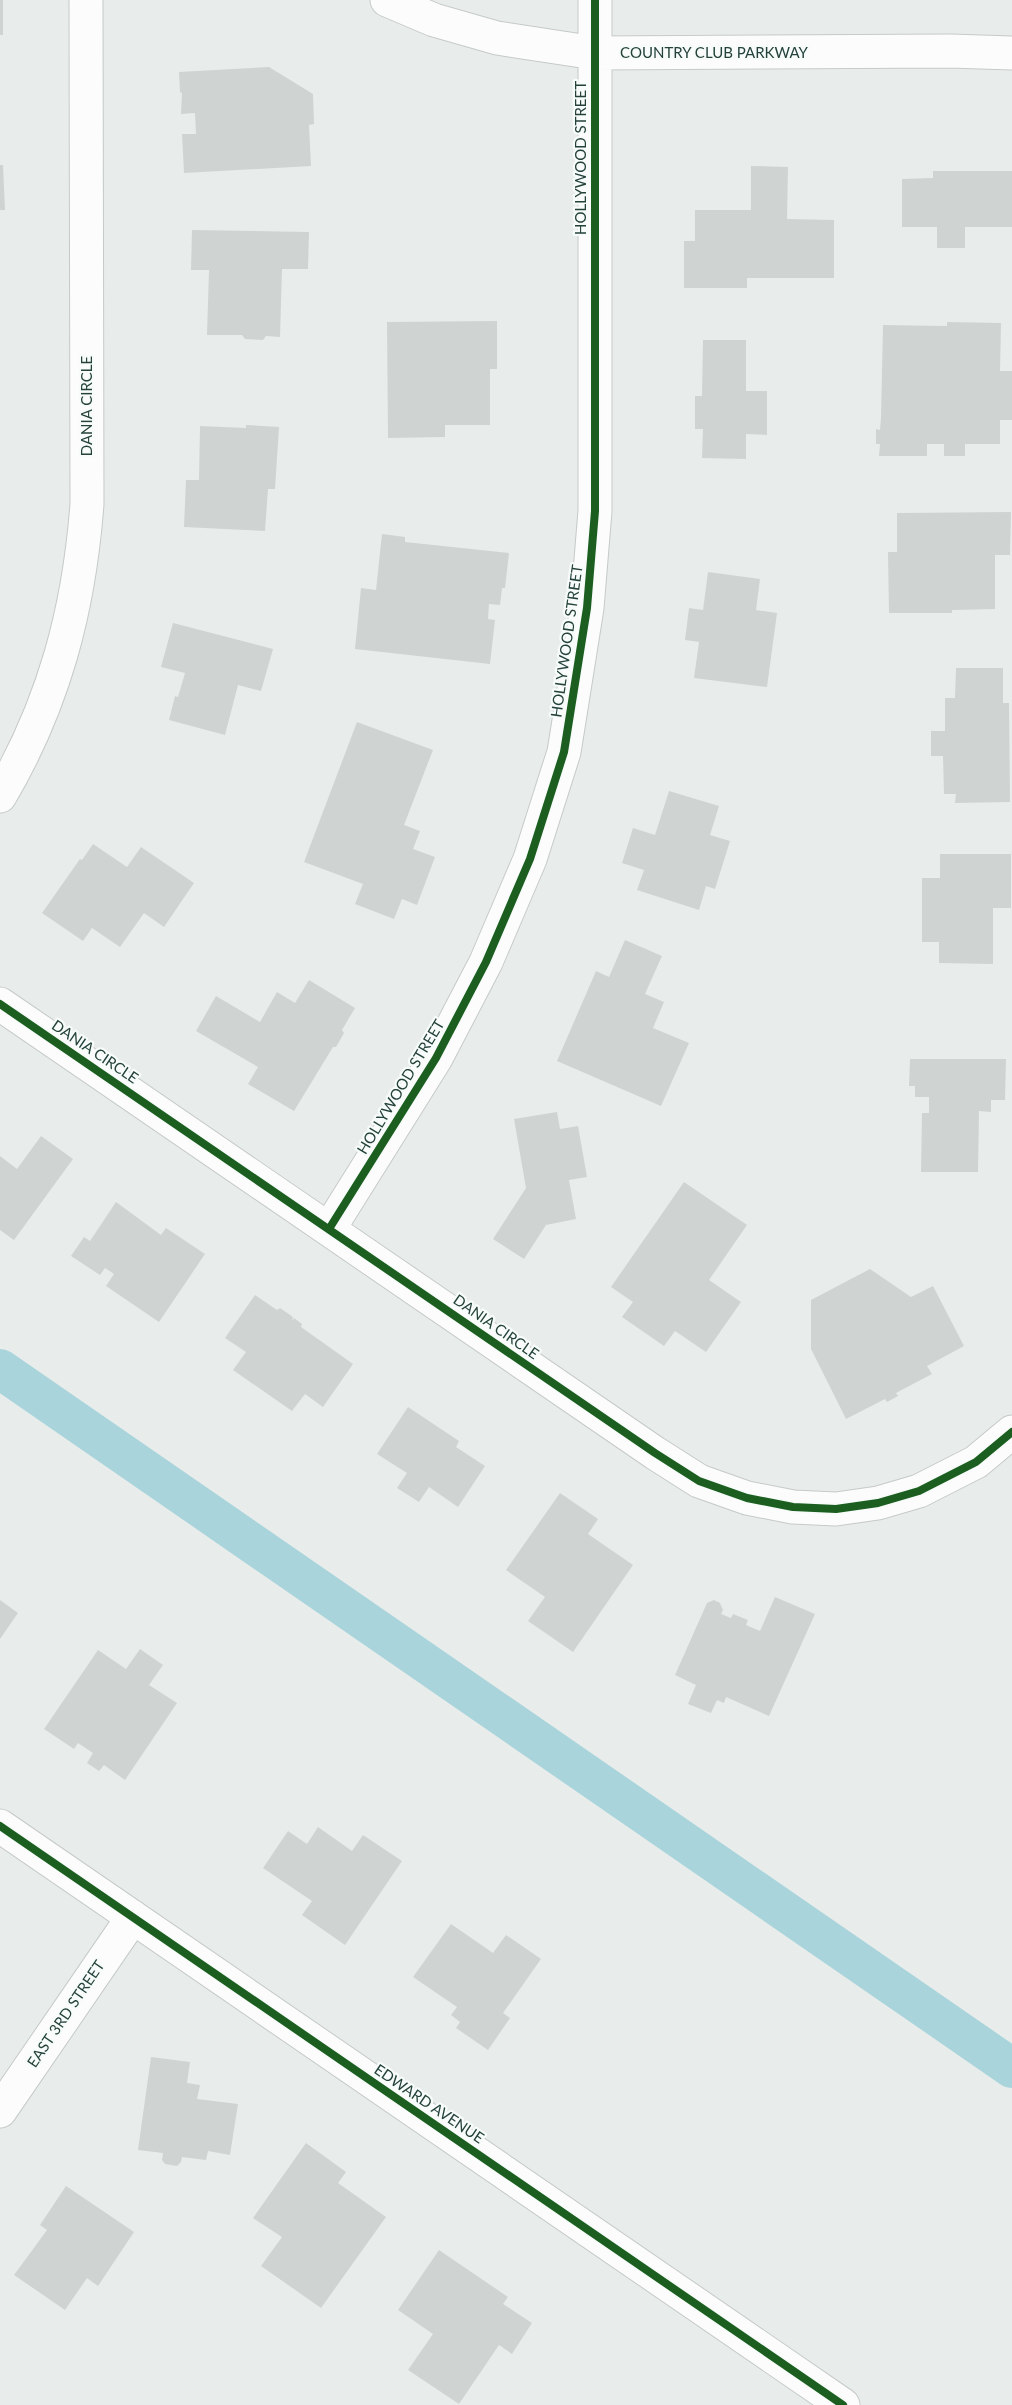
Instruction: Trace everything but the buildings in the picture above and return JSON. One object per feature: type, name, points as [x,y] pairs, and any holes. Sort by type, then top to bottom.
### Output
[{"type":"street","name":"DANIA CIRCLE","points":[[0,796],[40,715],[58,666],[74,606],[83,555],[87,504],[86,0]]},
{"type":"street","name":"COUNTRY CLUB PARKWAY","points":[[387,0],[434,20],[497,38],[595,53],[950,51],[1012,53]]},
{"type":"street","name":"HOLLYWOOD STREET","points":[[329,1228],[436,1058],[486,962],[530,859],[564,752],[587,608],[595,511],[595,0]]},
{"type":"street","name":"DANIA CIRCLE","points":[[0,1004],[655,1454],[699,1480],[747,1498],[793,1507],[836,1509],[878,1503],[919,1491],[976,1462],[1012,1432]]},
{"type":"street","name":"EDWARD AVENUE","points":[[0,1826],[843,2405]]},
{"type":"street","name":"EAST 3RD STREET","points":[[0,2111],[133,1917]]},
{"type":"waterway","points":[[0,1369],[1012,2068]]},
{"type":"cycle path","points":[[329,1229],[436,1058],[486,962],[530,859],[564,752],[587,608],[595,511],[595,0]]},
{"type":"cycle path","points":[[0,1004],[699,1481],[747,1498],[793,1507],[836,1509],[878,1503],[919,1491],[976,1462],[1012,1432]]},
{"type":"cycle path","points":[[0,1826],[843,2405]]}]
